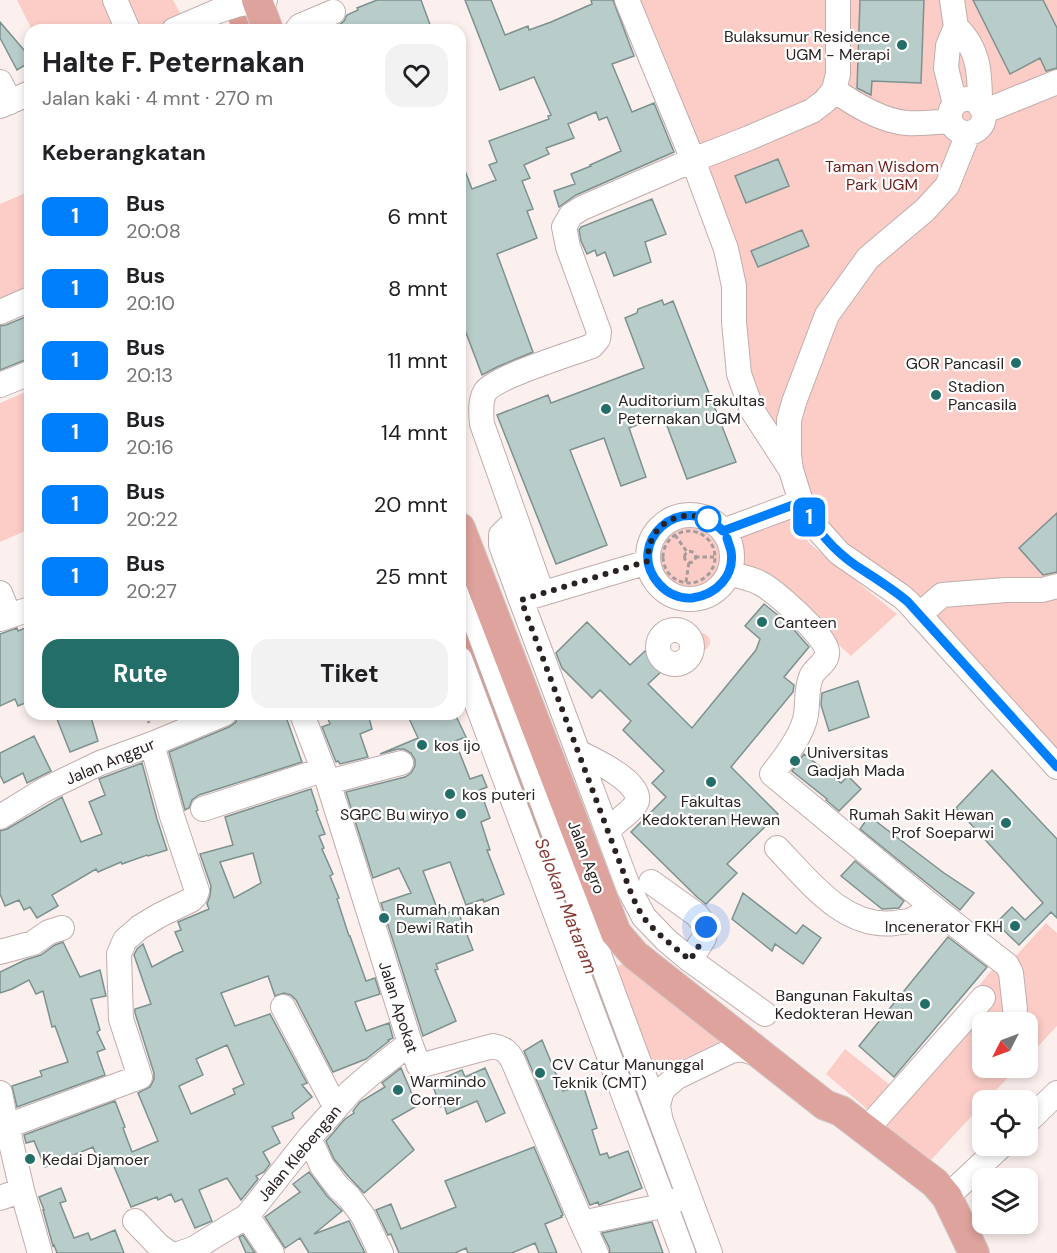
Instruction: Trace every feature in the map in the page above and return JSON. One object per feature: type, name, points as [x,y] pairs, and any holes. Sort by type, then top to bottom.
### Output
[{"type":"main road","points":[[239,8],[260,24]]},
{"type":"main road","name":"Jalan Agro","points":[[466,543],[616,933],[635,955],[761,1055],[825,1105],[841,1111],[929,1178],[974,1253]]},
{"type":"main road","name":"Jalan Agro","points":[[825,1105],[835,1121],[922,1188],[939,1195]]},
{"type":"main road","name":"Jalan Agro","points":[[939,1195],[957,1253]]},
{"type":"street","points":[[115,0],[125,24]]},
{"type":"street","points":[[627,0],[693,160],[726,249],[734,286],[734,322],[739,374],[752,410],[791,470]]},
{"type":"street","points":[[765,1014],[666,940],[644,917],[629,889],[578,752],[532,597],[517,524],[482,424],[481,409],[485,392],[496,383],[592,346],[598,339],[599,332],[568,247],[564,227],[571,215],[582,208],[693,160],[812,111],[834,90],[838,74],[838,0]]},
{"type":"street","points":[[951,0],[956,27],[948,46],[946,68],[958,120],[947,186],[925,210],[868,258],[826,315],[789,420],[791,470],[801,502],[821,533],[839,553],[901,596],[1057,766]]},
{"type":"street","points":[[192,24],[239,8]]},
{"type":"street","points":[[305,24],[333,12]]},
{"type":"street","points":[[834,90],[857,106],[880,116],[906,123],[958,120],[974,132],[982,124],[980,75],[973,49],[963,33],[956,27]]},
{"type":"street","points":[[982,109],[1057,82]]},
{"type":"street","points":[[0,312],[24,302]]},
{"type":"street","points":[[0,385],[24,375]]},
{"type":"street","points":[[723,531],[801,502]]},
{"type":"street","points":[[692,515],[706,518],[723,531],[727,538],[731,552],[731,567],[722,565],[725,580],[715,590],[702,597],[688,598],[680,589],[664,589],[655,579],[648,561],[651,541],[657,530],[667,521],[679,516],[692,515]]},
{"type":"street","points":[[492,610],[648,561]]},
{"type":"street","points":[[722,565],[762,584],[786,603],[817,633],[825,643],[828,653],[810,678],[806,716],[800,731],[772,774],[934,908],[1007,965],[1011,973],[1015,1009]]},
{"type":"street","points":[[920,615],[942,595],[1042,590],[1057,586]]},
{"type":"street","points":[[676,630],[680,589]]},
{"type":"street","points":[[466,597],[660,1118]]},
{"type":"street","points":[[466,674],[671,1202],[710,1253]]},
{"type":"street","name":"Jalan Anggur","points":[[0,817],[44,790],[100,763],[210,720]]},
{"type":"street","name":"Jalan Apokat","points":[[304,720],[325,776],[418,1066],[492,1046],[503,1048],[510,1055],[582,1223]]},
{"type":"street","points":[[4,1122],[140,1077],[122,1019],[119,954],[125,940],[140,927],[191,900],[197,891],[172,816],[152,744]]},
{"type":"street","points":[[578,752],[615,772],[636,791],[637,801],[633,807],[607,830]]},
{"type":"street","points":[[203,809],[325,776],[339,778],[401,763]]},
{"type":"street","points":[[777,848],[830,901],[848,913],[869,922],[887,924],[908,921],[934,908]]},
{"type":"street","points":[[651,882],[697,915],[706,927],[704,938],[690,960]]},
{"type":"street","points":[[0,952],[33,943],[49,932],[62,928]]},
{"type":"street","points":[[866,1130],[983,998]]},
{"type":"street","points":[[283,1007],[336,1108]]},
{"type":"street","name":"Jalan Klebengan","points":[[181,1253],[193,1249],[247,1216],[309,1138],[350,1092],[410,1043]]},
{"type":"street","points":[[683,1253],[671,1202],[658,1106],[661,1093],[677,1077],[730,1051],[742,1049],[761,1055]]},
{"type":"street","points":[[1038,1096],[1057,1078]]},
{"type":"street","points":[[0,1093],[11,1194],[40,1253]]},
{"type":"street","points":[[1038,1111],[1057,1093]]},
{"type":"street","points":[[309,1138],[322,1166],[363,1216],[381,1253]]},
{"type":"street","points":[[939,1195],[974,1156]]},
{"type":"street","points":[[939,1195],[988,1156]]},
{"type":"street","points":[[596,1253],[582,1223],[671,1202]]},
{"type":"street","points":[[670,1253],[671,1202]]},
{"type":"street","points":[[247,1216],[272,1253]]},
{"type":"street","points":[[135,1221],[169,1253]]},
{"type":"path","points":[[680,589],[677,580],[666,568],[664,560],[666,545],[675,535],[686,531],[702,534],[709,540],[722,565]]},
{"type":"path","points":[[675,535],[687,552],[693,553],[695,557],[722,565]]},
{"type":"path","points":[[687,552],[684,557],[689,562]]},
{"type":"path","points":[[680,589],[689,562],[695,557]]},
{"type":"path","points":[[680,589],[702,579],[714,566],[722,565]]},
{"type":"green space","points":[[17,0],[107,0],[117,24],[29,24]]},
{"type":"green space","points":[[124,0],[173,0],[184,20],[174,24],[134,24]]},
{"type":"green space","name":"Taman Wisdom Park UGM","points":[[627,0],[1057,0],[1057,751],[826,529],[739,374],[734,292]]},
{"type":"green space","points":[[24,194],[24,299],[0,309],[0,204]]},
{"type":"green space","points":[[24,393],[24,532],[0,542],[0,403]]},
{"type":"green space","points":[[791,516],[810,544],[897,614],[851,656],[764,577],[744,569],[744,552],[737,535]]},
{"type":"green space","points":[[689,526],[706,531],[711,535],[715,540],[720,557],[715,574],[711,579],[706,583],[689,588],[672,583],[667,579],[663,574],[658,557],[663,540],[667,535],[672,531]]},
{"type":"green space","points":[[701,633],[707,636],[710,642],[707,648],[701,651],[695,648],[692,642],[695,636]]},
{"type":"green space","points":[[1046,923],[1057,933],[1057,1026],[1038,1046],[1038,1012],[972,1012],[972,1078],[1008,1078],[996,1090],[972,1090],[972,1116],[929,1162],[826,1074],[845,1049],[905,1097],[900,1081],[1006,953],[1012,960]]},
{"type":"green space","points":[[625,963],[720,1042],[651,1074],[610,969]]},
{"type":"building","points":[[377,0],[421,0],[430,24],[340,24],[347,15],[358,10],[357,8]]},
{"type":"building","points":[[465,0],[491,0],[505,35],[528,26],[529,30],[551,22],[592,4],[591,0],[613,0],[634,56],[612,64],[632,112],[654,103],[674,152],[576,195],[559,207],[554,191],[575,184],[571,174],[621,151],[607,117],[599,120],[596,112],[568,124],[574,138],[546,148],[549,154],[524,165],[530,178],[522,181],[533,209],[527,211],[537,238],[497,254],[533,352],[482,375],[466,333],[466,173],[472,189],[496,180],[489,165],[497,162],[489,141],[549,119],[548,116],[551,115],[534,77],[500,90]]},
{"type":"building","name":"Bulaksumur Residence UGM - Merapi","points":[[860,0],[924,0],[921,83],[872,81],[871,95],[857,88]]},
{"type":"building","points":[[973,0],[1043,0],[1057,28],[1057,68],[1046,71],[1040,58],[1010,74]]},
{"type":"building","points":[[0,22],[24,50],[24,66],[17,70],[0,38]]},
{"type":"building","points":[[778,159],[789,186],[746,203],[735,176]]},
{"type":"building","points":[[652,199],[666,234],[645,242],[651,262],[614,276],[605,252],[597,256],[595,250],[587,254],[579,230],[581,227]]},
{"type":"building","points":[[802,230],[809,246],[758,267],[751,251]]},
{"type":"building","points":[[662,300],[664,305],[673,301],[736,462],[687,479],[663,415],[629,428],[646,477],[621,486],[604,438],[570,450],[607,545],[556,564],[497,415],[548,395],[551,403],[644,368],[625,318],[637,313],[638,309]]},
{"type":"building","points":[[24,318],[24,360],[0,370],[0,326]]},
{"type":"building","points":[[1057,513],[1057,572],[1043,575],[1019,548]]},
{"type":"building","points":[[764,604],[789,624],[809,647],[784,677],[794,685],[793,692],[731,767],[778,814],[727,864],[737,873],[706,904],[631,832],[666,797],[652,783],[664,771],[623,730],[631,721],[600,690],[592,698],[562,668],[556,653],[587,622],[630,665],[645,651],[662,671],[648,684],[692,728],[756,650],[760,639],[745,626]]},
{"type":"building","points":[[17,628],[18,631],[24,628],[24,704],[18,706],[15,699],[0,706],[0,634]]},
{"type":"building","points":[[858,681],[869,717],[829,731],[821,705],[822,693]]},
{"type":"building","points":[[57,720],[92,720],[98,741],[70,752]]},
{"type":"building","points":[[236,720],[287,720],[302,762],[199,795],[185,810],[169,752]]},
{"type":"building","points":[[328,720],[370,720],[372,729],[360,734],[368,757],[340,764],[336,762],[322,727],[330,724]]},
{"type":"building","points":[[410,720],[458,720],[466,737],[455,741],[470,779],[482,775],[487,787],[480,790],[490,818],[481,822],[490,850],[487,850],[504,894],[484,902],[483,899],[466,905],[450,862],[423,871],[440,916],[457,909],[473,950],[436,964],[438,969],[435,970],[456,1021],[423,1036],[381,903],[411,893],[399,868],[373,878],[346,792],[405,777],[411,773],[415,760],[411,753],[398,749],[380,754],[418,738]]},
{"type":"building","points":[[34,736],[51,771],[27,783],[23,773],[4,783],[0,775],[0,753]]},
{"type":"building","points":[[804,754],[841,783],[848,776],[861,789],[839,811],[792,771]]},
{"type":"building","points":[[142,763],[167,850],[122,864],[121,862],[98,872],[96,869],[52,895],[58,906],[37,918],[30,907],[24,910],[19,900],[5,906],[0,894],[0,831],[62,797],[81,842],[102,834],[89,802],[105,795],[99,779]]},
{"type":"building","name":"Rumah Sakit Hewan Prof Soeparwi","points":[[992,770],[1057,839],[1057,918],[1051,912],[1019,945],[996,923],[1012,907],[1025,920],[1043,903],[956,808]]},
{"type":"building","points":[[311,789],[325,834],[319,836],[324,848],[322,849],[333,874],[330,876],[339,898],[337,899],[349,936],[366,981],[375,978],[380,994],[355,1002],[366,1031],[389,1023],[393,1038],[366,1059],[333,1072],[296,1000],[284,993],[275,996],[268,976],[221,993],[235,1026],[270,1014],[307,1083],[302,1085],[312,1097],[292,1113],[294,1118],[272,1127],[280,1143],[263,1152],[270,1164],[264,1172],[256,1176],[258,1179],[241,1200],[227,1178],[199,1190],[212,1221],[195,1228],[182,1199],[175,1202],[171,1194],[131,1207],[110,1157],[99,1162],[93,1147],[45,1167],[34,1141],[26,1143],[24,1135],[115,1101],[132,1152],[158,1141],[138,1093],[150,1087],[154,1073],[135,1013],[135,1009],[151,1004],[134,955],[143,944],[152,967],[183,951],[175,932],[181,930],[178,922],[209,909],[207,904],[211,886],[200,854],[233,845],[225,817]],"holes":[[[253,853],[261,883],[234,898],[220,862]],[[227,1045],[244,1084],[233,1089],[235,1094],[191,1114],[179,1086],[203,1075],[196,1059]]]},
{"type":"building","points":[[869,816],[974,893],[960,910],[860,829]]},
{"type":"building","points":[[855,861],[904,901],[899,908],[882,909],[841,876]]},
{"type":"building","points":[[743,893],[796,934],[803,925],[821,938],[803,964],[775,944],[772,951],[732,919]]},
{"type":"building","name":"Bangunan Fakultas Kedokteran Hewan","points":[[948,937],[987,967],[894,1077],[859,1046]]},
{"type":"building","points":[[63,942],[80,977],[100,970],[106,996],[91,999],[100,1030],[97,1032],[105,1049],[97,1052],[105,1075],[17,1107],[12,1086],[42,1076],[40,1071],[68,1062],[55,1026],[52,1027],[43,991],[36,994],[29,980],[0,993],[0,972],[41,955]]},
{"type":"building","points":[[542,1040],[563,1091],[583,1085],[597,1128],[592,1130],[600,1155],[607,1153],[609,1158],[628,1151],[642,1188],[599,1205],[598,1202],[590,1205],[524,1051]]},
{"type":"building","points":[[401,1068],[417,1106],[392,1120],[414,1150],[364,1193],[334,1159],[326,1141],[345,1119],[354,1113],[353,1111],[360,1102],[385,1087],[382,1083]]},
{"type":"building","points":[[485,1068],[505,1113],[486,1122],[477,1101],[447,1114],[444,1105],[440,1107],[432,1083],[462,1070],[465,1077]]},
{"type":"building","points":[[534,1147],[563,1215],[545,1224],[557,1253],[539,1253],[535,1243],[512,1253],[468,1253],[466,1248],[455,1253],[399,1253],[391,1234],[388,1235],[376,1210],[391,1204],[401,1229],[456,1207],[445,1181]]},
{"type":"building","points":[[309,1172],[342,1211],[314,1234],[349,1221],[365,1253],[309,1253],[300,1238],[285,1248],[265,1217],[300,1192],[293,1184]]},
{"type":"building","points":[[61,1188],[66,1201],[60,1203],[74,1238],[88,1233],[91,1240],[115,1230],[124,1253],[57,1253],[39,1197]]},
{"type":"building","points":[[652,1222],[663,1253],[610,1253],[602,1233]]},
{"type":"building","points":[[243,1235],[255,1253],[246,1253],[239,1237]]},
{"type":"waterway","name":"Selokan Mataram","points":[[230,0],[240,24]]},
{"type":"waterway","name":"Selokan Mataram","points":[[466,641],[671,1186]]},
{"type":"bus line","name":"1","points":[[727,538],[731,552],[729,574],[715,590],[702,597],[675,596],[655,579],[649,567],[648,554],[651,541],[657,530],[667,521],[679,516],[692,515],[706,518],[723,531],[801,502],[812,522],[830,544],[853,564],[908,602],[1057,767]]},
{"type":"place","name":"Bulaksumur Residence UGM - Merapi","points":[[902,45]]},
{"type":"place","name":"GOR Pancasil","points":[[1016,363]]},
{"type":"place","name":"Stadion Pancasila","points":[[936,395]]},
{"type":"place","name":"Auditorium Fakultas Peternakan UGM","points":[[606,409]]},
{"type":"place","name":"Canteen","points":[[762,622]]},
{"type":"place","name":"kos ijo","points":[[422,745]]},
{"type":"place","name":"Universitas Gadjah Mada","points":[[795,761]]},
{"type":"place","name":"Fakultas Kedokteran Hewan","points":[[711,782]]},
{"type":"place","name":"kos puteri","points":[[450,794]]},
{"type":"place","name":"SGPC Bu wiryo","points":[[461,814]]},
{"type":"place","name":"Rumah Sakit Hewan Prof Soeparwi","points":[[1006,823]]},
{"type":"place","name":"Rumah makan Dewi Ratih","points":[[384,918]]},
{"type":"place","name":"Incenerator FKH","points":[[1015,926]]},
{"type":"place","name":"Bangunan Fakultas Kedokteran Hewan","points":[[925,1004]]},
{"type":"place","name":"CV Catur Manunggal Teknik (CMT)","points":[[540,1073]]},
{"type":"place","name":"Warmindo Corner","points":[[398,1090]]},
{"type":"place","name":"Kedai Djamoer","points":[[30,1159]]},
{"type":"route","points":[[706,927],[704,938],[690,960],[644,917],[629,889],[521,600],[648,561],[651,541],[657,530],[667,521],[679,516],[692,515],[708,519]]}]
